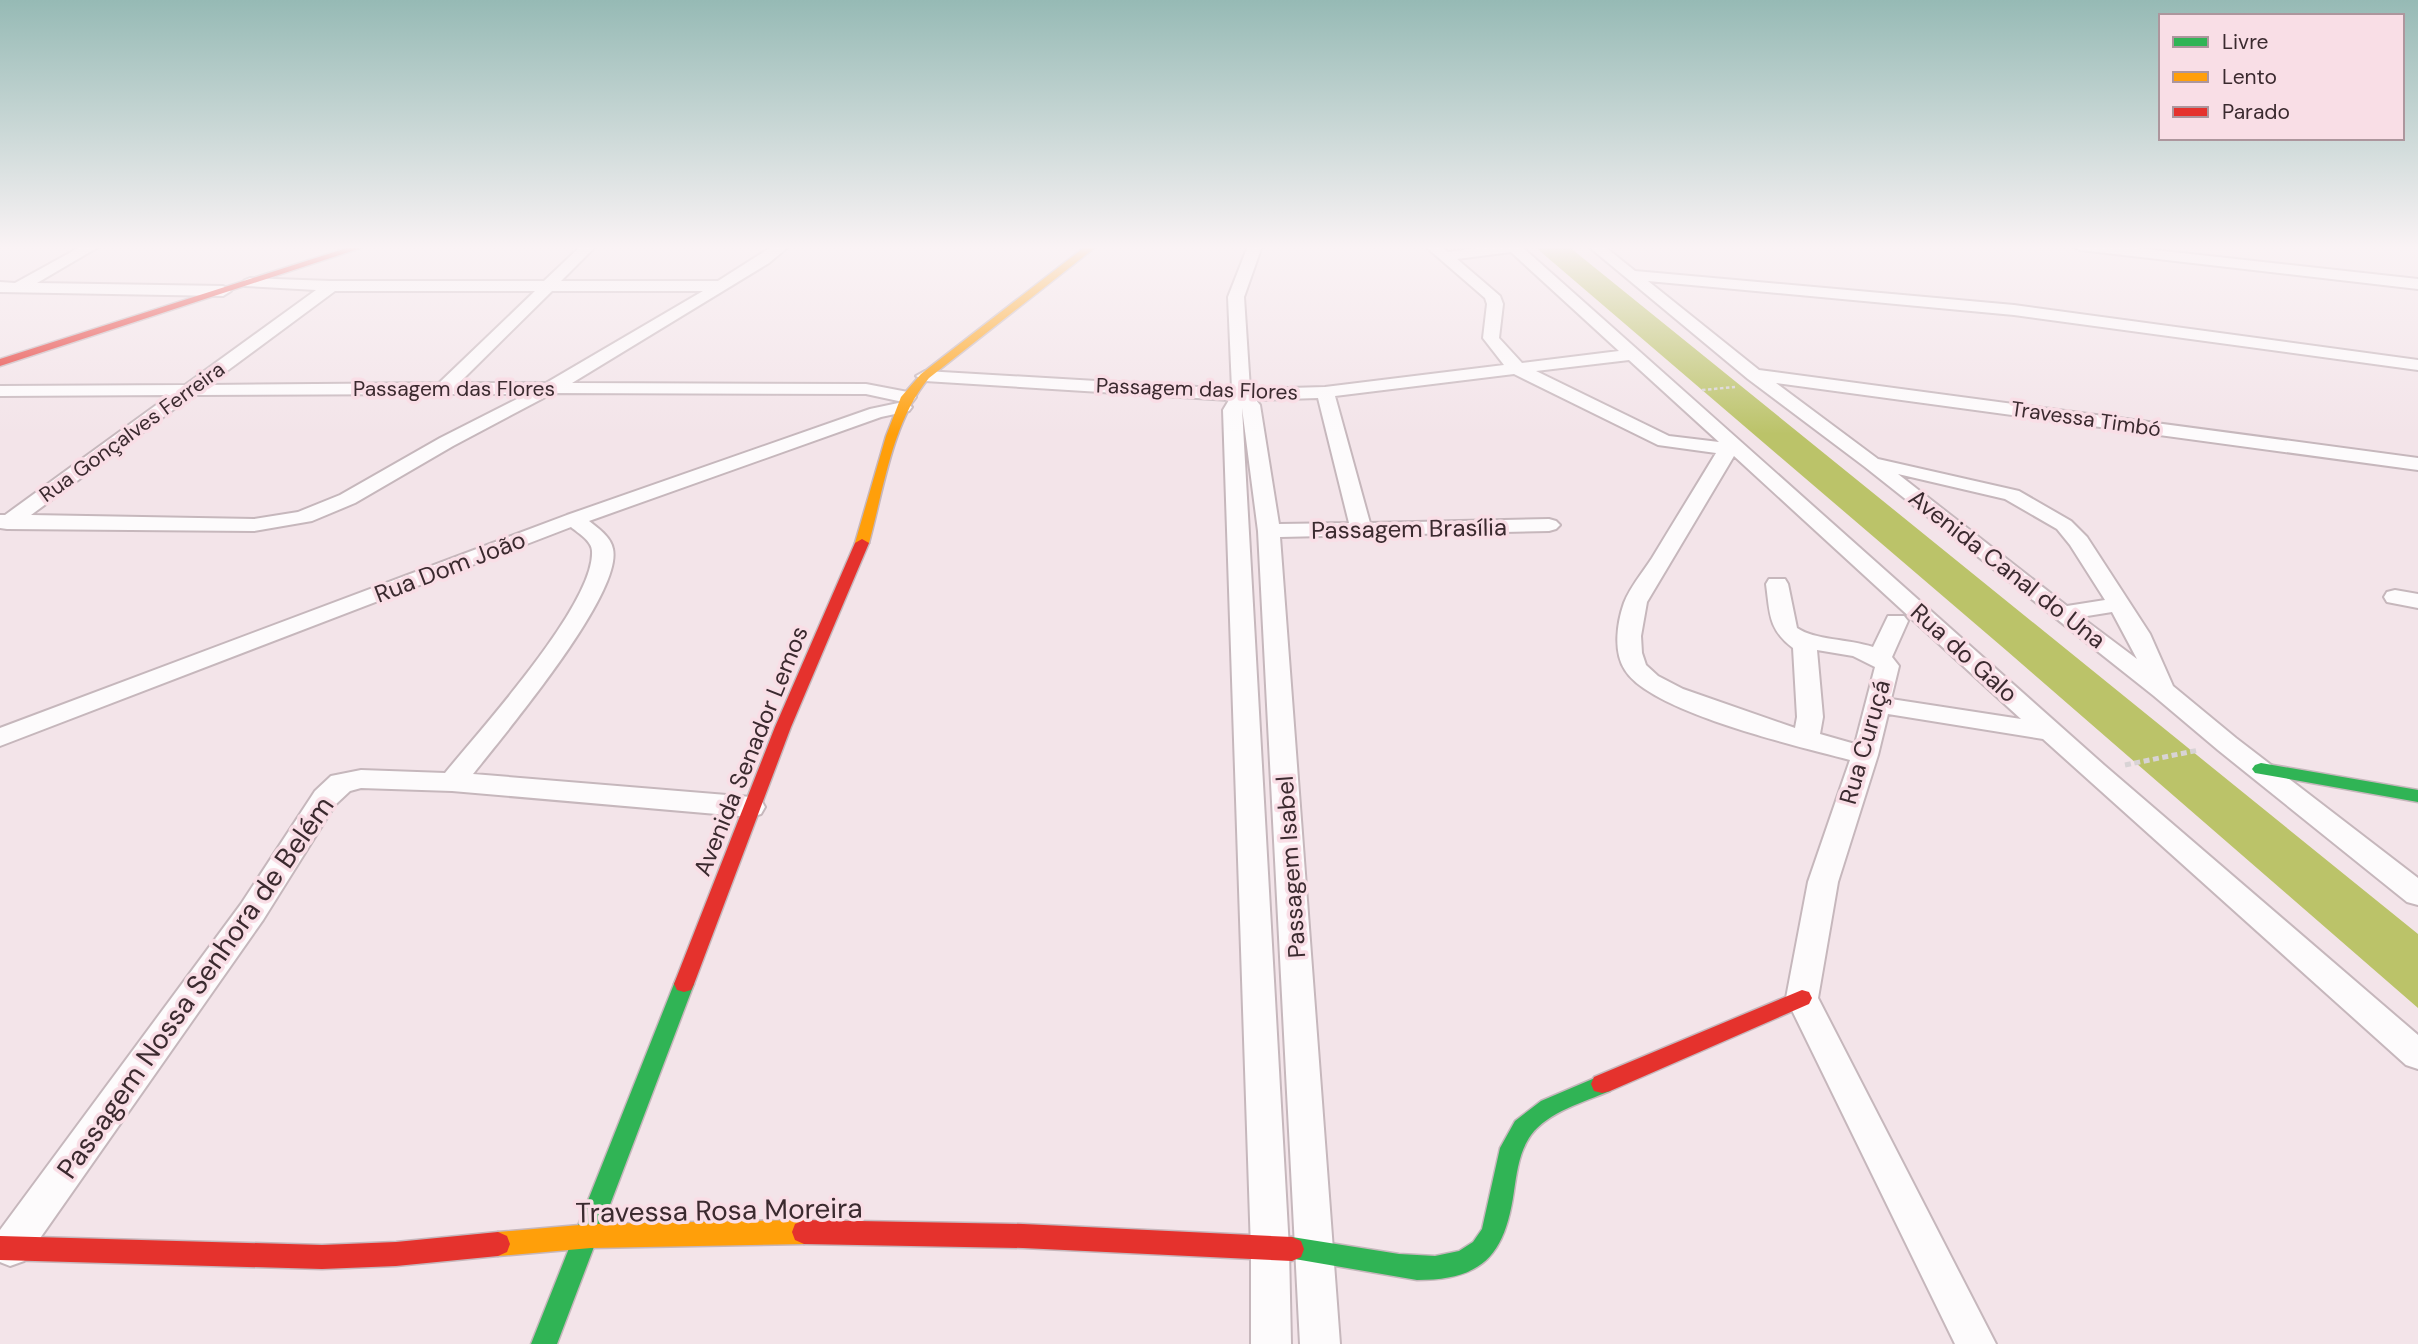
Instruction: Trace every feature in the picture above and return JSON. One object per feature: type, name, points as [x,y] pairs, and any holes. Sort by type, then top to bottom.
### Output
[{"type":"main road","points":[[0,363],[168,309]]},
{"type":"main road","name":"Avenida Senador Lemos","points":[[544,1344],[751,807],[860,551],[905,402],[925,376],[1011,309]]},
{"type":"main road","points":[[2261,769],[2418,796]]},
{"type":"main road","name":"Travessa Rosa Moreira","points":[[5,1248],[222,1255],[364,1256],[586,1236],[753,1232],[962,1233],[1316,1251],[1437,1269],[1469,1260],[1484,1250],[1498,1222],[1513,1147],[1520,1130],[1535,1118],[1623,1071],[1802,998]]},
{"type":"street","name":"Rua Gonçalves Ferreira","points":[[3,523],[189,392],[301,309]]},
{"type":"street","points":[[443,388],[524,309]]},
{"type":"street","points":[[3,523],[254,525],[295,521],[324,511],[550,389],[683,309]]},
{"type":"street","name":"Passagem Isabel","points":[[1237,309],[1241,395],[1232,410],[1270,1249],[1271,1344]]},
{"type":"street","points":[[1494,309],[1491,338],[1502,354],[1520,370],[1665,441],[1733,450],[1636,602],[1630,624],[1631,659],[1646,681],[1668,694],[1806,739],[1865,755]]},
{"type":"street","name":"Rua do Galo","points":[[1584,309],[1677,393],[1733,450],[2418,1055]]},
{"type":"street","name":"Avenida Canal do Una","points":[[1673,309],[2163,690],[2227,744],[2418,894]]},
{"type":"street","points":[[2000,309],[2418,365]]},
{"type":"street","name":"Passagem das Flores","points":[[925,376],[1241,395],[1325,392],[1635,354]]},
{"type":"street","name":"Travessa Timbó","points":[[1760,379],[2418,464]]},
{"type":"street","name":"Passagem das Flores","points":[[0,391],[847,388],[882,390],[905,402]]},
{"type":"street","points":[[1325,392],[1362,531]]},
{"type":"street","name":"Passagem Isabel","points":[[1241,395],[1251,405],[1269,531],[1320,1344]]},
{"type":"street","name":"Rua Dom João","points":[[0,737],[575,519],[905,402]]},
{"type":"street","points":[[1872,463],[2012,495],[2064,525],[2079,542],[2138,635],[2163,690]]},
{"type":"street","points":[[452,782],[548,661],[573,624],[593,586],[604,558],[603,550],[601,544],[575,519]]},
{"type":"street","name":"Passagem Brasília","points":[[1269,531],[1549,525]]},
{"type":"street","points":[[1777,584],[1784,626],[1787,632],[1805,645],[1810,717],[1806,739]]},
{"type":"street","points":[[2395,597],[2418,601]]},
{"type":"street","points":[[2062,614],[2118,604]]},
{"type":"street","points":[[1880,658],[1896,621]]},
{"type":"street","name":"Rua Curuçá","points":[[1802,998],[1823,882],[1865,755],[1887,666],[1869,652],[1821,643],[1805,645]]},
{"type":"street","points":[[1878,705],[2053,732]]},
{"type":"street","name":"Passagem Nossa Senhora de Belém","points":[[5,1248],[251,912],[331,790],[345,782],[361,779],[452,782],[751,807]]},
{"type":"street","points":[[1802,998],[1976,1344]]},
{"type":"path","points":[[1677,393],[1760,379]]},
{"type":"path","points":[[2095,771],[2227,744]]},
{"type":"shaded area","points":[[1607,309],[1645,309],[2418,934],[2418,1008]]},
{"type":"traffic: fast","points":[[2261,769],[2418,796]]},
{"type":"traffic: fast","points":[[544,1344],[684,984]]},
{"type":"traffic: fast","points":[[1292,1249],[1417,1268],[1464,1263],[1482,1251],[1493,1234],[1505,1169],[1523,1128],[1549,1108],[1602,1084]]},
{"type":"traffic: slow","points":[[862,543],[892,436],[907,397],[925,376],[1011,309]]},
{"type":"traffic: slow","points":[[498,1244],[591,1236],[804,1232]]},
{"type":"traffic: jam","points":[[0,363],[168,309]]},
{"type":"traffic: jam","points":[[684,984],[783,727],[862,543]]},
{"type":"traffic: jam","points":[[1602,1084],[1802,998]]},
{"type":"traffic: jam","points":[[804,1232],[1023,1236],[1292,1249]]},
{"type":"traffic: jam","points":[[0,1248],[322,1257],[396,1254],[498,1244]]}]
